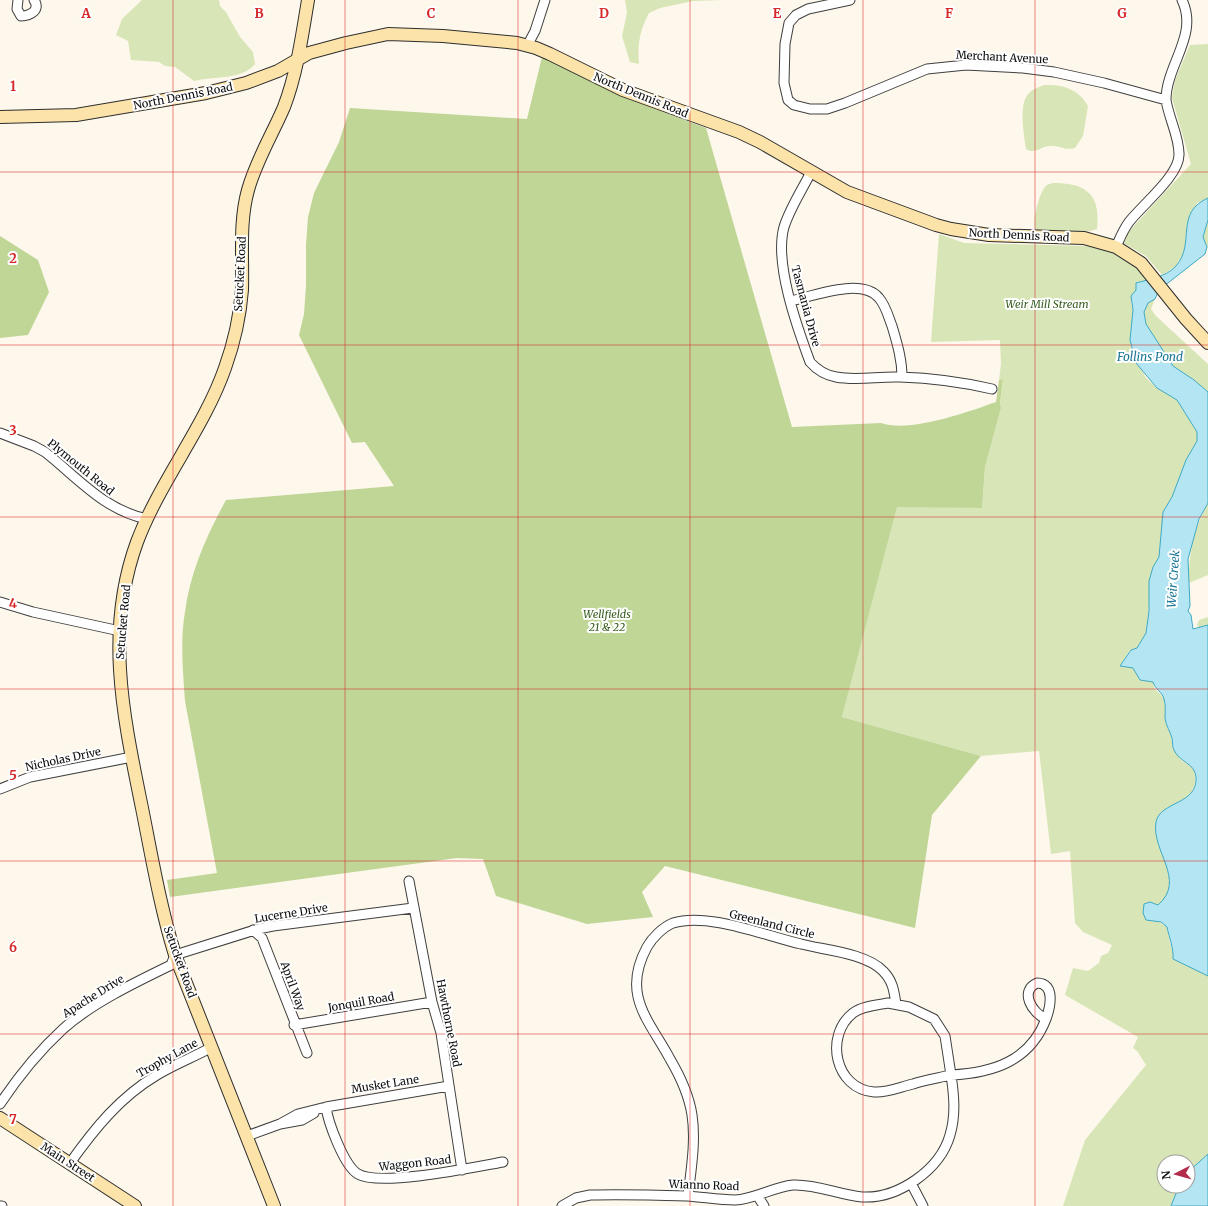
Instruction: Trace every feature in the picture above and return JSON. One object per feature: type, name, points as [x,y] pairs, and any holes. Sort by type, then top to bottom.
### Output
[{"type":"main road","name":"Setucket Road","points":[[274,1206],[175,955],[159,895],[132,758],[121,692],[119,666],[123,598],[127,576],[137,543],[147,519],[218,384],[228,358],[240,303],[243,226],[248,190],[259,160],[285,105],[298,59],[308,0]]},
{"type":"main road","name":"North Dennis Road","points":[[0,118],[76,115],[206,93],[246,83],[278,71],[298,59],[326,48],[388,34],[470,38],[527,46],[536,48],[561,59],[623,90],[739,132],[858,197],[951,229],[989,235],[1084,238],[1116,247],[1141,262],[1186,319],[1208,343]]},
{"type":"main road","name":"Main Street","points":[[0,1118],[135,1206]]},
{"type":"street","points":[[18,0],[17,9],[21,16],[29,16],[34,12],[36,6],[34,0]]},
{"type":"street","points":[[527,46],[535,31],[545,0]]},
{"type":"street","name":"Merchant Avenue","points":[[850,0],[808,9],[796,15],[789,24],[785,44],[784,83],[788,100],[794,105],[810,109],[827,109],[926,69],[966,65],[1023,68],[1054,72],[1104,83],[1166,100]]},
{"type":"street","points":[[1116,247],[1129,222],[1169,178],[1177,165],[1178,146],[1166,100],[1170,77],[1187,29],[1185,7],[1182,0]]},
{"type":"street","name":"Tasmania Drive","points":[[811,172],[792,208],[782,238],[782,261],[791,301],[810,362],[817,369],[836,377],[866,379],[902,377],[959,382],[992,389]]},
{"type":"street","points":[[791,301],[836,289],[860,289],[879,297],[886,310],[896,339],[902,365],[902,377]]},
{"type":"street","name":"Plymouth Road","points":[[0,433],[34,446],[45,452],[102,501],[124,513],[147,519]]},
{"type":"street","points":[[0,602],[33,612],[120,631]]},
{"type":"street","name":"Nicholas Drive","points":[[0,788],[30,777],[132,758]]},
{"type":"street","name":"Hawthorne Road","points":[[409,881],[432,1002],[440,1033],[462,1170]]},
{"type":"street","name":"Lucerne Drive","points":[[175,955],[253,930],[273,926],[413,908]]},
{"type":"street","name":"Greenland Circle","points":[[688,1196],[693,1149],[692,1116],[683,1086],[670,1059],[644,1017],[639,1003],[637,989],[639,970],[647,948],[654,938],[672,923],[700,921],[737,926],[799,944],[845,954],[870,962],[883,970],[892,982],[896,1004]]},
{"type":"street","name":"April Way","points":[[253,930],[262,938],[294,1025],[307,1053]]},
{"type":"street","name":"Apache Drive","points":[[0,1104],[26,1069],[63,1029],[105,1000],[171,965],[175,955]]},
{"type":"street","name":"Jonquil Road","points":[[294,1025],[432,1002]]},
{"type":"street","name":"Wianno Road","points":[[562,1206],[576,1198],[590,1195],[688,1196],[736,1200],[781,1187],[794,1185],[862,1197],[888,1193],[911,1183],[934,1164],[942,1152],[950,1135],[954,1101],[951,1075],[945,1036],[934,1019],[909,1007],[896,1004],[875,1005],[862,1009],[854,1012],[846,1020],[838,1037],[837,1047],[840,1068],[844,1076],[862,1089],[875,1092],[894,1090],[951,1075],[982,1072],[1007,1063],[1030,1046],[1041,1032],[1046,1019]]},
{"type":"street","name":"Trophy Lane","points":[[70,1163],[94,1129],[122,1101],[158,1074],[212,1047]]},
{"type":"street","name":"Musket Lane","points":[[247,1136],[280,1124],[298,1114],[326,1107],[449,1086]]},
{"type":"street","name":"Waggon Road","points":[[326,1107],[328,1119],[348,1162],[358,1174],[373,1179],[387,1179],[462,1170],[502,1162]]},
{"type":"street","points":[[911,1183],[923,1206]]},
{"type":"street","points":[[757,1195],[764,1206]]},
{"type":"green space","points":[[142,0],[219,0],[220,6],[226,12],[240,37],[253,52],[255,64],[243,73],[227,77],[194,81],[175,67],[165,66],[159,62],[131,60],[128,41],[116,35],[122,19]]},
{"type":"green space","points":[[625,0],[722,0],[693,1],[660,8],[649,13],[643,25],[640,38],[638,50],[639,64],[630,62],[622,36],[627,13]]},
{"type":"green space","points":[[1208,44],[1208,198],[1197,203],[1186,237],[1185,251],[1175,267],[1162,275],[1146,256],[1120,241],[1191,164],[1172,98],[1175,80],[1190,45]]},
{"type":"green space","name":"Wellfields 21 & 22","points":[[542,57],[623,97],[706,128],[792,427],[881,423],[907,425],[939,420],[996,402],[999,380],[1003,379],[1000,403],[1001,408],[985,467],[982,508],[897,507],[842,717],[981,756],[932,815],[915,928],[665,866],[642,892],[653,917],[587,924],[496,896],[483,859],[457,858],[170,897],[167,880],[217,873],[185,701],[182,645],[183,623],[187,597],[195,568],[206,540],[226,500],[394,486],[365,442],[352,443],[299,335],[304,314],[308,217],[314,193],[339,142],[350,108],[527,119]]},
{"type":"green space","points":[[1044,85],[1057,85],[1069,89],[1080,95],[1088,106],[1083,136],[1075,148],[1068,149],[1047,146],[1035,151],[1029,151],[1026,149],[1023,120],[1024,104],[1029,93]]},
{"type":"green space","points":[[1053,183],[1074,185],[1089,193],[1094,199],[1096,207],[1098,217],[1097,229],[1075,233],[1036,231],[1034,222],[1040,196],[1046,186]]},
{"type":"green space","points":[[1208,220],[1208,247],[1207,247],[1203,237]]},
{"type":"green space","name":"Weir Mill Stream","points":[[939,234],[964,243],[1091,246],[1116,254],[1135,265],[1148,280],[1136,290],[1131,303],[1133,310],[1130,340],[1132,353],[1146,378],[1157,388],[1177,400],[1197,432],[1197,441],[1186,460],[1172,497],[1163,512],[1159,557],[1153,567],[1146,633],[1137,648],[1130,650],[1120,666],[1133,668],[1140,680],[1153,682],[1155,689],[1164,698],[1167,727],[1171,735],[1173,749],[1181,760],[1193,767],[1195,776],[1195,784],[1188,796],[1162,812],[1165,859],[1170,875],[1169,889],[1165,899],[1158,905],[1150,902],[1144,904],[1143,913],[1167,927],[1171,946],[1177,956],[1190,966],[1208,976],[1208,1154],[1196,1165],[1196,1154],[1156,1154],[1156,1194],[1176,1194],[1171,1206],[1063,1206],[1085,1140],[1146,1065],[1137,1051],[1133,1048],[1138,1037],[1065,995],[1073,968],[1088,971],[1099,963],[1101,956],[1108,953],[1112,945],[1083,932],[1075,923],[1070,851],[1051,854],[1039,751],[981,756],[842,717],[897,506],[982,508],[985,467],[1001,408],[1000,403],[1003,379],[999,380],[1001,364],[1000,340],[931,342]]},
{"type":"green space","points":[[0,236],[38,260],[49,292],[28,335],[0,338]]},
{"type":"green space","points":[[1155,299],[1151,309],[1156,316],[1208,364],[1208,392],[1194,380],[1173,366],[1146,324],[1144,312],[1148,303]]},
{"type":"green space","points":[[1208,503],[1208,575],[1189,583],[1193,542],[1199,522]]},
{"type":"green space","points":[[1208,617],[1208,625],[1199,628],[1197,625],[1199,620]]},
{"type":"water","points":[[1208,198],[1208,220],[1203,237],[1207,247],[1205,254],[1159,290],[1155,299],[1148,303],[1144,312],[1146,324],[1173,366],[1194,380],[1208,392],[1208,503],[1199,519],[1188,559],[1190,606],[1188,611],[1191,615],[1193,629],[1208,625],[1208,976],[1173,959],[1172,947],[1167,927],[1161,922],[1146,920],[1143,913],[1144,904],[1150,902],[1158,905],[1166,895],[1169,886],[1169,875],[1158,844],[1156,822],[1159,815],[1164,810],[1191,793],[1195,786],[1196,777],[1195,772],[1190,765],[1179,757],[1173,749],[1172,738],[1165,718],[1165,704],[1162,695],[1155,687],[1153,682],[1140,680],[1133,668],[1120,666],[1131,650],[1137,648],[1146,633],[1149,611],[1149,581],[1153,567],[1159,557],[1163,512],[1172,497],[1186,460],[1197,441],[1197,432],[1177,400],[1157,388],[1136,363],[1130,340],[1133,310],[1131,296],[1136,290],[1136,283],[1168,273],[1176,266],[1182,257],[1185,248],[1188,220],[1191,212],[1198,204]]},
{"type":"water","points":[[1208,1154],[1208,1206],[1171,1206],[1176,1194],[1196,1194],[1196,1165]]},
{"type":"water label","name":"Follins Pond","points":[[1150,356]]},
{"type":"water label","name":"Weir Creek","points":[[1173,579]]}]
